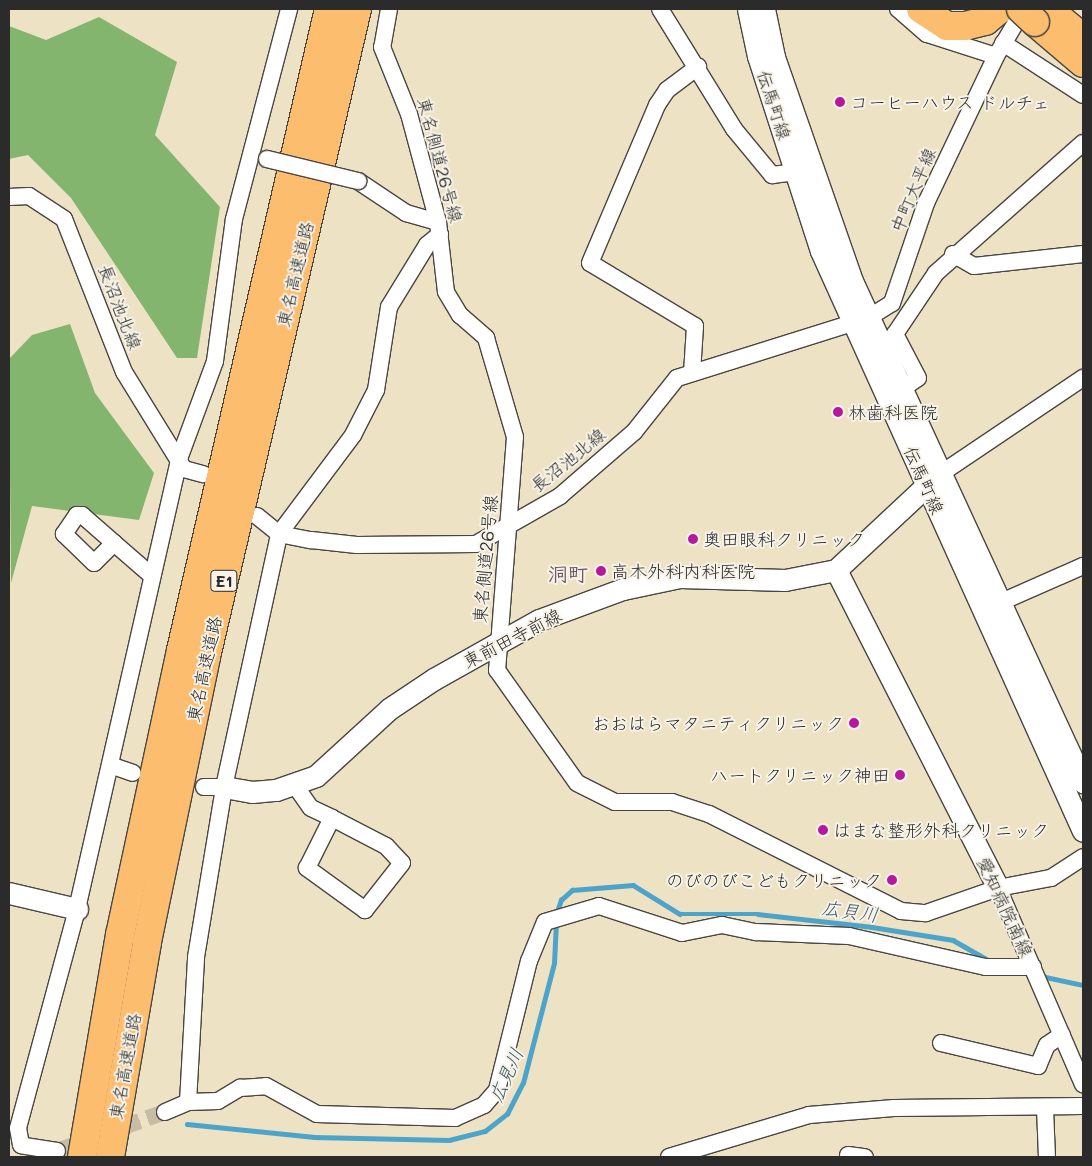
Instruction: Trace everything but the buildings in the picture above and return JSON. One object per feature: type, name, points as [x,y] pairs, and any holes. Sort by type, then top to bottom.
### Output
[{"type":"highway","name":"東名高速道路","points":[[69,1154],[120,935],[181,650],[329,9]]},
{"type":"highway","name":"東名高速道路","points":[[110,1157],[147,942],[206,657],[357,9]]},
{"type":"highway","points":[[922,9],[947,26],[966,26],[985,21],[1000,9]]},
{"type":"highway","points":[[1032,12],[1083,38]]},
{"type":"highway","points":[[1032,12],[1083,63]]},
{"type":"street","points":[[69,1154],[21,1145],[18,1128],[77,909],[179,459],[215,361],[234,219],[248,153],[289,9]]},
{"type":"street","name":"東名側道26号線","points":[[389,9],[382,47],[409,114],[439,228],[446,292],[460,315],[486,338],[515,437],[517,455],[505,530],[497,670],[577,783],[615,802],[672,802],[709,814],[901,911],[926,913],[998,888],[1051,878],[1083,856]]},
{"type":"street","points":[[660,9],[698,67],[734,128],[772,176],[804,172]]},
{"type":"street","name":"伝馬町線","points":[[748,9],[758,56],[861,320],[1081,821]]},
{"type":"street","name":"伝馬町線","points":[[764,9],[774,57],[804,172]]},
{"type":"street","points":[[898,9],[927,34],[999,49],[1083,95]]},
{"type":"street","name":"中町大平線","points":[[861,320],[892,302],[926,203],[999,49],[1032,12]]},
{"type":"street","points":[[692,374],[695,326],[590,262],[657,105],[667,90],[698,67]]},
{"type":"street","points":[[902,389],[918,378],[895,334],[953,254],[1028,196],[1083,143]]},
{"type":"street","points":[[188,1102],[196,957],[214,787],[279,534],[353,435],[376,390],[389,307],[439,228],[406,213],[358,181],[248,153]]},
{"type":"street","name":"長沼池北線","points":[[9,197],[29,196],[64,219],[124,372],[179,459]]},
{"type":"street","points":[[953,254],[974,266],[1083,254]]},
{"type":"street","name":"伝馬町線","points":[[861,320],[902,389],[932,479],[999,603],[1083,782]]},
{"type":"street","name":"長沼池北線","points":[[279,534],[357,545],[476,544],[505,530],[560,496],[634,432],[678,378],[861,320]]},
{"type":"street","points":[[836,570],[932,479],[1083,378]]},
{"type":"street","points":[[179,459],[184,469],[203,474]]},
{"type":"street","points":[[258,516],[279,534]]},
{"type":"street","points":[[114,543],[152,576]]},
{"type":"street","points":[[999,603],[1083,566]]},
{"type":"street","name":"東前田寺前線","points":[[214,787],[252,792],[294,784],[316,776],[389,709],[539,620],[614,593],[680,577],[785,580],[836,570]]},
{"type":"street","name":"愛知病院南線","points":[[836,570],[918,735],[998,888],[1083,1084]]},
{"type":"street","points":[[110,765],[133,773]]},
{"type":"street","points":[[294,784],[311,808],[332,818],[386,846],[402,863],[365,910],[307,868],[332,818]]},
{"type":"street","points":[[9,893],[77,909]]},
{"type":"street","points":[[165,1112],[188,1102],[218,1101],[240,1088],[266,1086],[317,1114],[455,1118],[484,1105],[497,1090],[530,961],[544,922],[599,906],[682,933],[722,924],[756,932],[849,936],[986,967],[1033,967]]},
{"type":"street","points":[[941,1043],[1038,1066],[1047,1045],[1062,1035]]},
{"type":"street","points":[[670,1157],[809,1115],[894,1108],[1044,1108],[1083,1106]]},
{"type":"street","points":[[1044,1108],[1047,1157]]},
{"type":"street","points":[[848,1155],[865,1157]]},
{"type":"green space","points":[[99,17],[177,62],[155,135],[220,207],[197,358],[177,358],[71,198],[28,155],[9,159],[9,26],[46,40]]},
{"type":"green space","points":[[70,324],[95,393],[154,473],[139,520],[32,506],[11,583],[9,359],[32,335]]},
{"type":"waterway","name":"広貝川","points":[[556,915],[561,900],[572,890],[633,885],[680,914],[758,914],[872,927],[953,940],[990,961]]},
{"type":"waterway","name":"広見川","points":[[187,1124],[314,1137],[449,1140],[485,1131],[507,1114],[523,1083],[554,963],[556,922]]},
{"type":"waterway","name":"広貝川","points":[[1041,976],[1083,985]]},
{"type":"tunnel","points":[[57,1151],[165,1112]]},
{"type":"place","name":"コーヒーハウス ドルチェ","points":[[840,102]]},
{"type":"place","name":"林歯科医院","points":[[838,412]]},
{"type":"place","name":"奥田眼科クリニック","points":[[693,539]]},
{"type":"place","name":"高木外科内科医院","points":[[601,571]]},
{"type":"place","name":"おおはらマタニティクリニック","points":[[854,723]]},
{"type":"place","name":"ハートクリニック神田","points":[[900,775]]},
{"type":"place","name":"はまな整形外科クリニック","points":[[823,830]]},
{"type":"place","name":"のびのびこどもクリニック","points":[[892,880]]},
{"type":"district","name":"洞町","points":[[568,573]]}]
